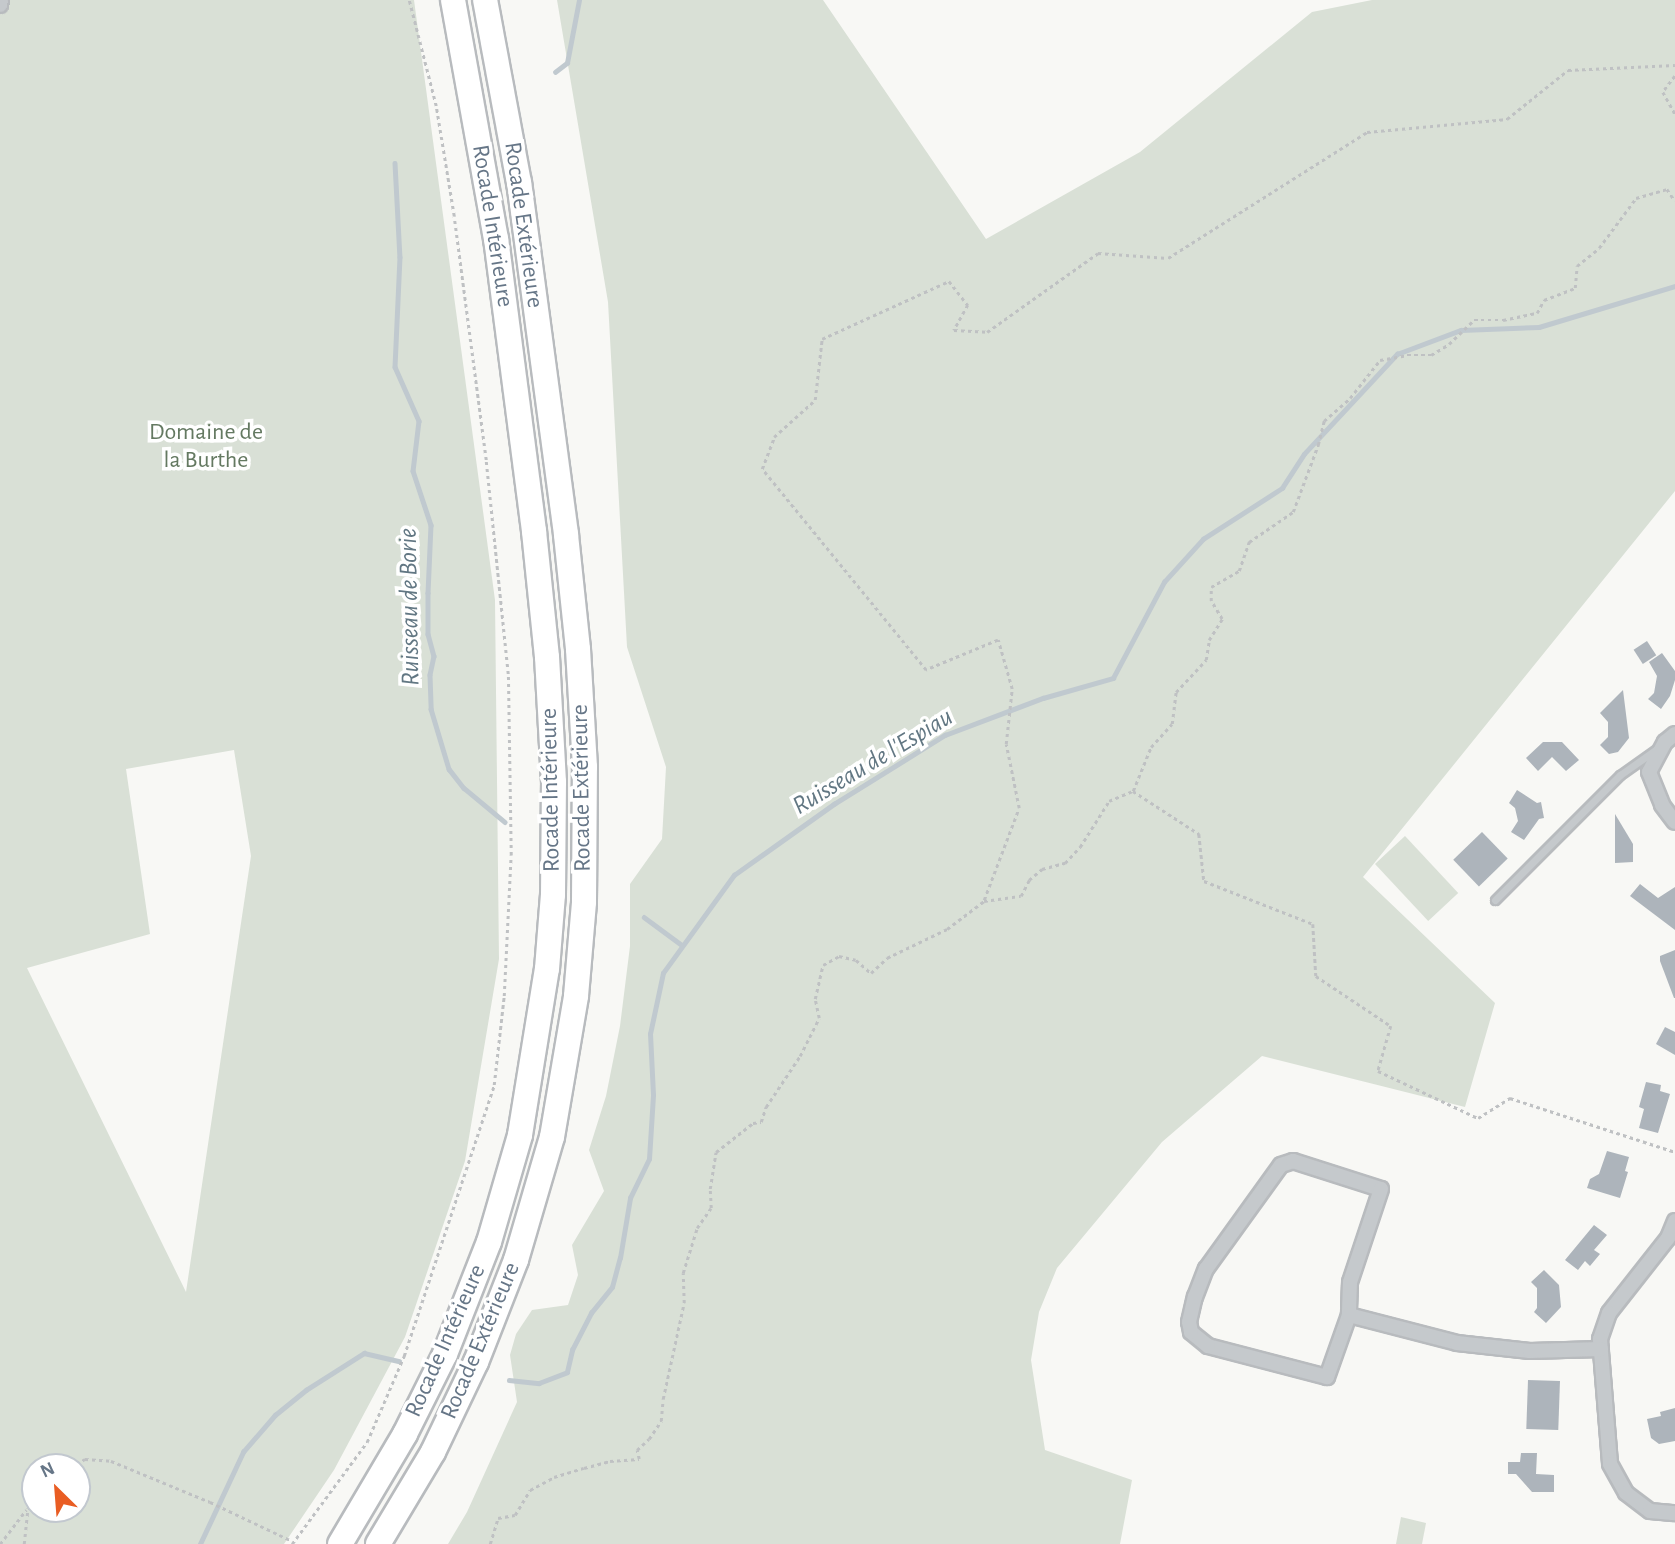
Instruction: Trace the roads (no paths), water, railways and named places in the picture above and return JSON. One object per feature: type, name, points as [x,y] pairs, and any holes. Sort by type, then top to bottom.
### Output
[{"type":"highway","name":"Rocade Intérieure","points":[[340,1544],[417,1411],[445,1354],[489,1242],[520,1135],[541,1020],[549,944],[554,782],[536,543],[496,239],[453,0]]},
{"type":"highway","name":"Rocade Extérieure","points":[[378,1544],[438,1441],[476,1362],[516,1260],[552,1136],[576,996],[584,902],[585,767],[578,649],[566,534],[519,183],[485,0]]},
{"type":"street","points":[[1670,738],[1649,772],[1662,805],[1675,822]]},
{"type":"street","points":[[1293,1161],[1381,1189],[1350,1282],[1349,1315],[1328,1377],[1208,1346],[1191,1332],[1192,1310],[1206,1269],[1281,1165],[1293,1161]]},
{"type":"street","points":[[1675,1221],[1668,1238],[1609,1312],[1600,1339],[1610,1464],[1626,1493],[1650,1511],[1675,1513]]},
{"type":"street","points":[[1349,1315],[1457,1343],[1530,1351],[1601,1349]]},
{"type":"lane","points":[[1495,900],[1620,775],[1670,738]]},
{"type":"waterway","name":"Ruisseau de Borie","points":[[555,72],[567,63],[579,0]]},
{"type":"waterway","name":"Ruisseau de Borie","points":[[395,163],[400,257],[395,367],[419,421],[413,471],[431,525],[428,593],[428,634],[434,656],[430,675],[431,709],[449,769],[464,788],[505,822]]},
{"type":"waterway","name":"Ruisseau de l'Espiau","points":[[509,1380],[539,1383],[567,1372],[572,1350],[591,1313],[612,1287],[630,1198],[649,1159],[653,1095],[650,1034],[663,973],[734,875],[834,804],[945,735],[1043,698],[1113,678],[1164,582],[1203,539],[1282,488],[1304,454],[1397,354],[1461,330],[1539,327],[1675,286]]},
{"type":"waterway","name":"Ruisseau de Borie","points":[[644,917],[682,945]]},
{"type":"waterway","points":[[200,1544],[243,1452],[275,1415],[306,1390],[364,1353],[399,1361]]},
{"type":"park label","name":"Domaine de la Burthe","points":[[206,447]]}]
